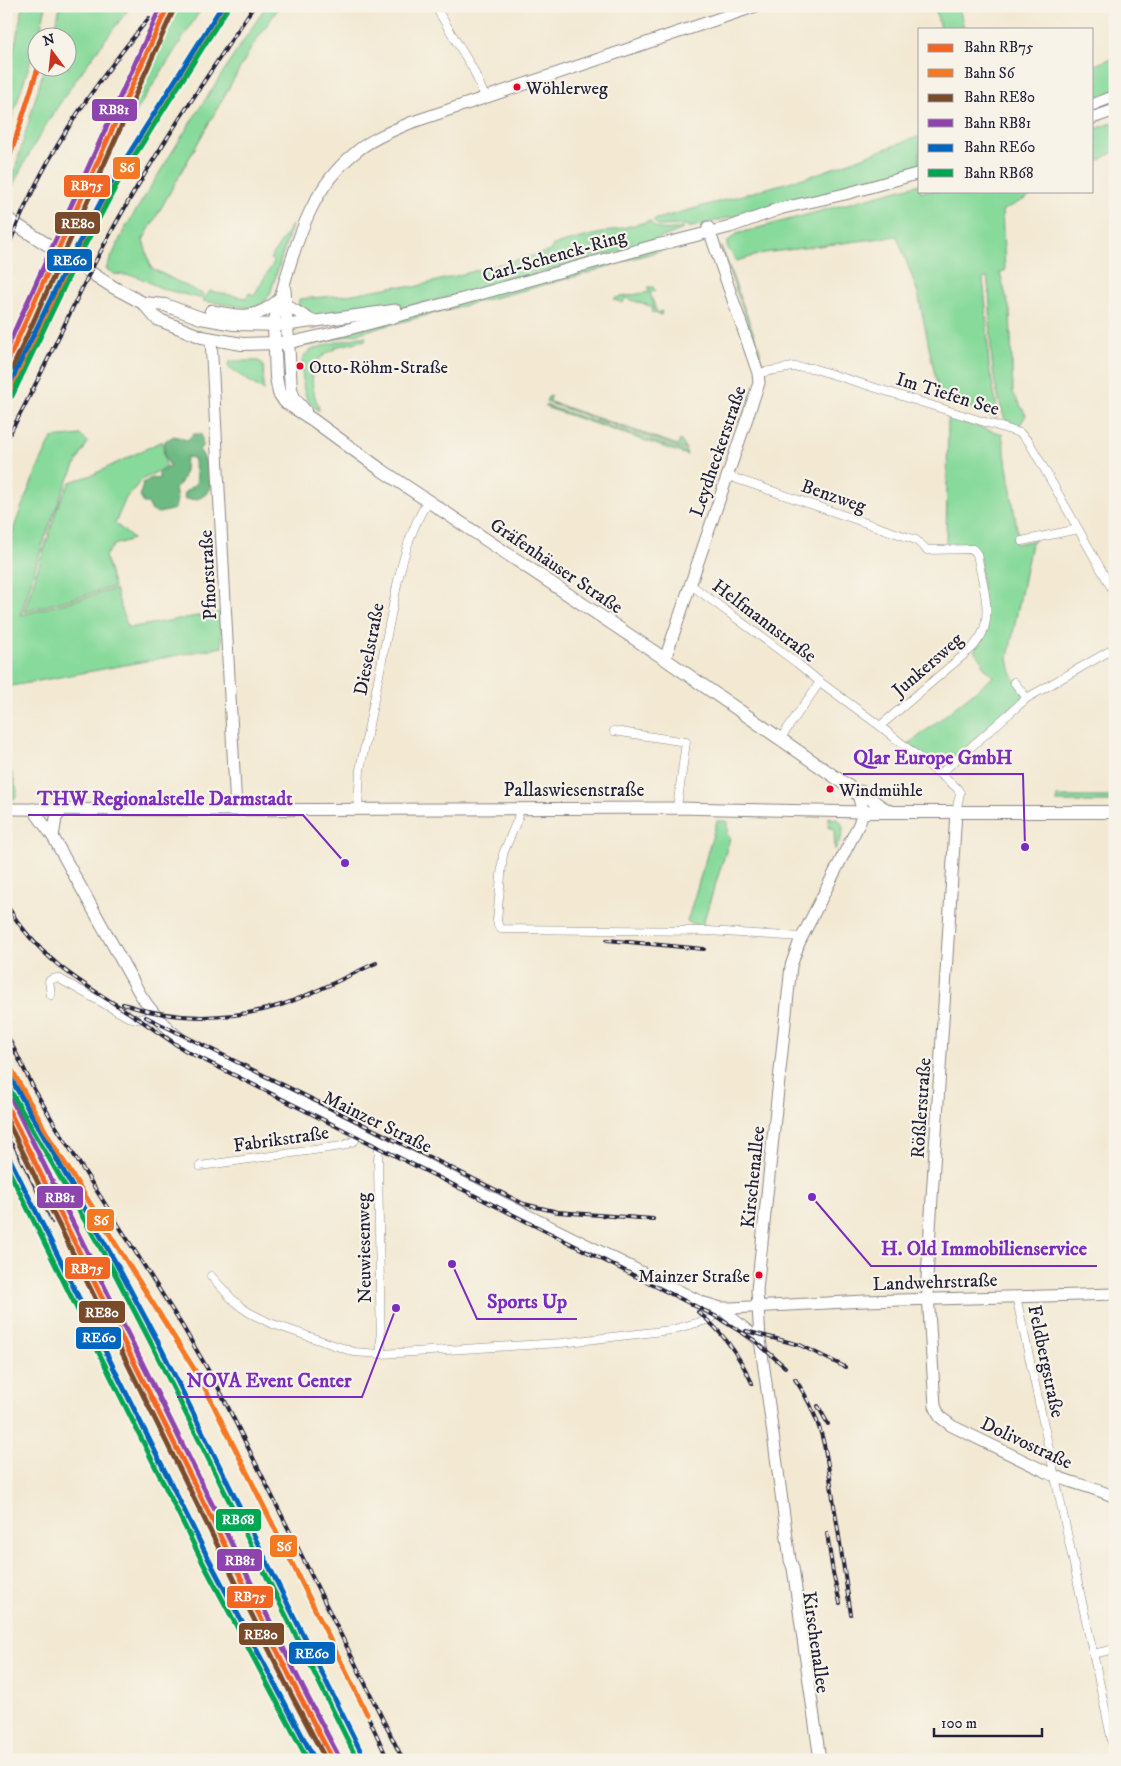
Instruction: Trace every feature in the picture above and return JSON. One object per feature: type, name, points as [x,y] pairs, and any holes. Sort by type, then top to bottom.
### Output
[{"type":"main road","points":[[6,218],[114,287],[143,302],[234,324],[281,325]]},
{"type":"main road","points":[[143,302],[157,319],[186,332],[211,339],[242,344],[288,343]]},
{"type":"main road","points":[[165,306],[176,303],[215,312],[251,316],[282,303]]},
{"type":"main road","points":[[211,339],[213,320]]},
{"type":"main road","name":"Gräfenhäuser Straße","points":[[281,325],[288,343],[291,389],[298,403],[313,420]]},
{"type":"main road","name":"Gräfenhäuser Straße","points":[[281,325],[275,344],[276,384],[282,398],[290,406],[313,420],[368,461],[665,659],[855,791],[862,792],[880,806],[893,812]]},
{"type":"main road","points":[[242,344],[268,355],[273,362],[275,370]]},
{"type":"main road","points":[[855,791],[863,812]]},
{"type":"main road","name":"Pallaswiesenstraße","points":[[863,812],[1115,812]]},
{"type":"street","points":[[435,6],[473,69],[485,98]]},
{"type":"street","points":[[281,325],[285,281],[299,234],[314,202],[328,180],[356,151],[385,134],[404,126],[756,6]]},
{"type":"street","points":[[1094,104],[1115,96]]},
{"type":"street","points":[[1094,117],[1115,110]]},
{"type":"street","name":"Carl-Schenck-Ring","points":[[288,343],[462,299],[656,245],[675,235],[709,229],[918,174]]},
{"type":"street","name":"Leydheckerstraße","points":[[665,659],[759,383],[758,373],[709,229]]},
{"type":"street","name":"Carl-Schenck-Ring","points":[[281,325],[314,322],[462,299]]},
{"type":"street","points":[[282,303],[314,322]]},
{"type":"street","name":"Pfnorstraße","points":[[211,339],[236,810]]},
{"type":"street","name":"Im Tiefen See","points":[[758,373],[793,367],[809,367],[1018,432],[1029,442],[1115,594]]},
{"type":"street","name":"Benzweg","points":[[728,476],[916,540],[927,550]]},
{"type":"street","name":"Dieselstraße","points":[[358,809],[360,770],[398,580],[413,528],[428,501]]},
{"type":"street","points":[[1022,541],[1078,529]]},
{"type":"street","name":"Junkersweg","points":[[880,726],[973,647],[982,634],[986,623],[986,605],[977,554],[973,549],[927,550]]},
{"type":"street","name":"Helfmannstraße","points":[[691,585],[760,634],[820,682],[880,726],[960,791],[956,812]]},
{"type":"street","points":[[940,774],[1027,698],[1115,648]]},
{"type":"street","name":"Helfmannstraße","points":[[780,739],[820,682]]},
{"type":"street","points":[[1014,682],[1027,698]]},
{"type":"street","points":[[614,731],[686,742],[677,808]]},
{"type":"street","points":[[518,808],[518,818],[503,854],[496,920],[501,929],[709,931],[802,937]]},
{"type":"street","name":"Pallaswiesenstraße","points":[[33,810],[677,808],[863,812]]},
{"type":"street","points":[[6,809],[33,810]]},
{"type":"street","name":"Mainzer Straße","points":[[33,810],[53,837],[132,982],[156,1016],[177,1037],[198,1051],[692,1298],[721,1308],[757,1306]]},
{"type":"street","points":[[53,837],[56,818],[62,810]]},
{"type":"street","name":"Kirschenallee","points":[[820,1760],[815,1729],[810,1716],[789,1568],[790,1560],[760,1341],[757,1306],[790,974],[802,937],[859,824],[863,812]]},
{"type":"street","name":"Rößlerstraße","points":[[935,1406],[928,1299],[929,1247],[956,812]]},
{"type":"street","points":[[51,995],[48,983],[52,978],[60,978],[128,1016],[143,1019],[156,1016]]},
{"type":"street","name":"Fabrikstraße","points":[[200,1166],[342,1146],[354,1142],[362,1132]]},
{"type":"street","name":"Neuwiesenweg","points":[[381,1142],[378,1160],[381,1354]]},
{"type":"street","points":[[211,1276],[236,1302],[250,1313],[354,1352],[381,1354],[561,1343],[671,1330],[711,1320],[721,1308],[760,1341]]},
{"type":"street","name":"Landwehrstraße","points":[[757,1306],[1115,1294]]},
{"type":"street","name":"Feldbergstraße","points":[[1016,1296],[1115,1755]]},
{"type":"street","name":"Dolivostraße","points":[[935,1406],[940,1417],[952,1426],[1055,1476],[1072,1483],[1096,1488],[1115,1497]]},
{"type":"street","points":[[1093,1654],[1115,1649]]},
{"type":"green space","points":[[23,6],[46,6],[41,28],[28,28],[28,69],[6,136],[6,88]]},
{"type":"green space","points":[[60,6],[131,6],[78,77],[78,28],[55,28]]},
{"type":"green space","points":[[174,6],[203,6],[113,148]]},
{"type":"green space","points":[[266,6],[280,6],[253,45],[143,240],[151,268],[204,295],[203,299],[163,289],[136,276],[114,274],[106,269],[124,230]]},
{"type":"green space","points":[[935,6],[959,6],[964,28],[940,28]]},
{"type":"green space","points":[[1115,57],[1115,92],[1094,100],[1094,65]]},
{"type":"green space","points":[[41,78],[78,78],[32,149],[6,201]]},
{"type":"green space","points":[[1115,122],[1115,151],[1094,164],[1094,129]]},
{"type":"green space","points":[[918,137],[918,169],[809,199],[773,206],[689,228],[688,225],[658,226],[653,220],[814,175]]},
{"type":"green space","points":[[918,185],[918,192],[1038,192],[1002,211],[1005,271],[1000,273],[1010,311],[1013,393],[1026,415],[1020,425],[1005,420],[997,393],[992,356],[987,277],[983,279],[989,366],[998,413],[997,418],[940,400],[918,293],[897,236],[764,253],[737,261],[727,247],[728,241],[736,234]]},
{"type":"green space","points":[[650,221],[660,229],[684,229],[636,247],[438,300],[398,308],[315,318],[298,306],[299,299],[347,295],[397,286],[414,287],[550,251],[553,245]]},
{"type":"green space","points":[[292,225],[270,294],[262,305],[250,308],[203,301],[210,291],[246,298],[249,293],[254,295],[274,262],[270,259]]},
{"type":"green space","points":[[682,241],[685,244],[578,276],[312,345],[304,346],[303,344]]},
{"type":"green space","points":[[721,246],[760,350],[760,355],[757,357],[751,343],[748,323]]},
{"type":"green space","points":[[648,287],[653,287],[655,291],[650,293],[657,313],[662,311],[661,315],[651,312],[653,307],[625,298],[623,303],[614,300],[615,298],[649,292]]},
{"type":"green space","points":[[365,336],[366,340],[335,347],[336,349],[327,353],[316,363],[312,376],[319,411],[311,404],[305,393],[302,367],[304,356],[308,352],[322,346]]},
{"type":"green space","points":[[231,361],[258,361],[262,363],[264,391],[229,368],[228,364]]},
{"type":"green space","points":[[551,396],[550,402],[678,445],[680,440],[686,450],[546,402],[548,397]]},
{"type":"green space","points":[[545,405],[686,452],[687,455],[548,408]]},
{"type":"green space","points":[[948,418],[1002,434],[1018,536],[1013,537],[1015,544],[1036,540],[1031,544],[1008,658],[1010,670],[1014,678],[1031,691],[941,770],[908,745],[993,677],[974,651],[985,633],[980,556],[946,544]]},
{"type":"green space","points":[[194,434],[201,434],[203,445],[199,450],[206,462],[211,488],[200,498],[193,500],[184,499],[185,492],[196,483],[197,475],[193,458],[186,457],[183,478],[175,489],[177,499],[175,509],[159,513],[152,511],[148,503],[143,503],[140,495],[143,483],[151,478],[159,479],[159,472],[170,467],[164,455],[165,441],[174,436],[187,440]]},
{"type":"green space","points":[[80,435],[88,442],[57,505],[21,615],[115,589],[128,628],[220,612],[222,647],[6,687],[6,554],[26,495],[52,438]]},
{"type":"green space","points":[[162,441],[166,467],[143,479],[126,498],[115,523],[133,539],[114,545],[105,556],[114,587],[24,612],[58,506],[70,482],[92,475]]},
{"type":"green space","points":[[6,755],[17,791],[15,798],[6,801]]},
{"type":"green space","points":[[1057,797],[1115,797],[1115,802],[1057,802]]},
{"type":"green space","points":[[828,817],[839,820],[843,828],[835,850],[834,828],[829,828]]},
{"type":"green space","points":[[717,821],[727,821],[727,834],[730,839],[702,926],[687,922]]},
{"type":"railway","points":[[6,440],[120,216],[175,125],[254,6]]},
{"type":"railway","points":[[6,253],[34,189],[67,129],[106,73],[149,18]]},
{"type":"railway","points":[[6,904],[18,923],[46,954],[61,967],[94,991],[188,1052],[715,1316],[754,1340],[785,1367]]},
{"type":"railway","points":[[607,940],[704,949]]},
{"type":"railway","points":[[123,1004],[142,1010],[182,1016],[202,1017],[242,1014],[293,1001],[376,963]]},
{"type":"railway","points":[[146,1017],[524,1204],[558,1212],[653,1219]]},
{"type":"railway","points":[[6,1033],[34,1089],[55,1125],[183,1327],[218,1387],[403,1760]]},
{"type":"railway","points":[[6,1128],[53,1222]]},
{"type":"railway","points":[[54,1210],[192,1490],[246,1608]]},
{"type":"railway","points":[[698,1312],[715,1327],[729,1344],[752,1383]]},
{"type":"railway","points":[[746,1331],[800,1345],[845,1367]]},
{"type":"railway","points":[[795,1379],[805,1394],[823,1439],[851,1614]]},
{"type":"railway","points":[[818,1406],[828,1424]]},
{"type":"railway","points":[[827,1533],[840,1603]]},
{"type":"railway","points":[[367,1714],[388,1760]]},
{"type":"rail line","name":"RB81","points":[[6,350],[161,6]]},
{"type":"rail line","name":"RB75","points":[[6,365],[168,6]]},
{"type":"rail line","name":"RE60","points":[[6,392],[66,267],[113,179],[222,6]]},
{"type":"rail line","name":"S6","points":[[6,404],[70,269],[117,183],[228,6]]},
{"type":"rail line","name":"RE80","points":[[12,369],[174,9]]},
{"type":"rail line","name":"RB68","points":[[12,396],[72,270],[118,182],[227,9]]},
{"type":"rail line","name":"RB75","points":[[6,169],[35,78]]},
{"type":"rail line","name":"S6","points":[[6,1059],[51,1141],[201,1380],[367,1714]]},
{"type":"rail line","name":"RE60","points":[[6,1070],[117,1265],[156,1338],[365,1760]]},
{"type":"rail line","name":"RB68","points":[[6,1083],[112,1268],[150,1341],[356,1757]]},
{"type":"rail line","name":"RB81","points":[[12,1100],[339,1757]]},
{"type":"rail line","name":"RB75","points":[[6,1104],[333,1760]]},
{"type":"rail line","name":"RE80","points":[[6,1118],[292,1696],[326,1760]]},
{"type":"rail line","name":"RE60","points":[[6,1151],[208,1558],[315,1760]]},
{"type":"rail line","name":"RB68","points":[[6,1165],[202,1561],[308,1760]]},
{"type":"place","name":"Wöhlerweg","points":[[517,87]]},
{"type":"place","name":"Otto-Röhm-Straße","points":[[300,366]]},
{"type":"place","name":"Windmühle","points":[[830,789]]},
{"type":"place","name":"Qlar Europe GmbH","points":[[1025,847]]},
{"type":"place","name":"THW Regionalstelle Darmstadt","points":[[345,863]]},
{"type":"place","name":"H. Old Immobilienservice","points":[[812,1197]]},
{"type":"place","name":"Sports Up","points":[[452,1264]]},
{"type":"place","name":"Mainzer Straße","points":[[759,1275]]},
{"type":"place","name":"NOVA Event Center","points":[[396,1308]]}]
